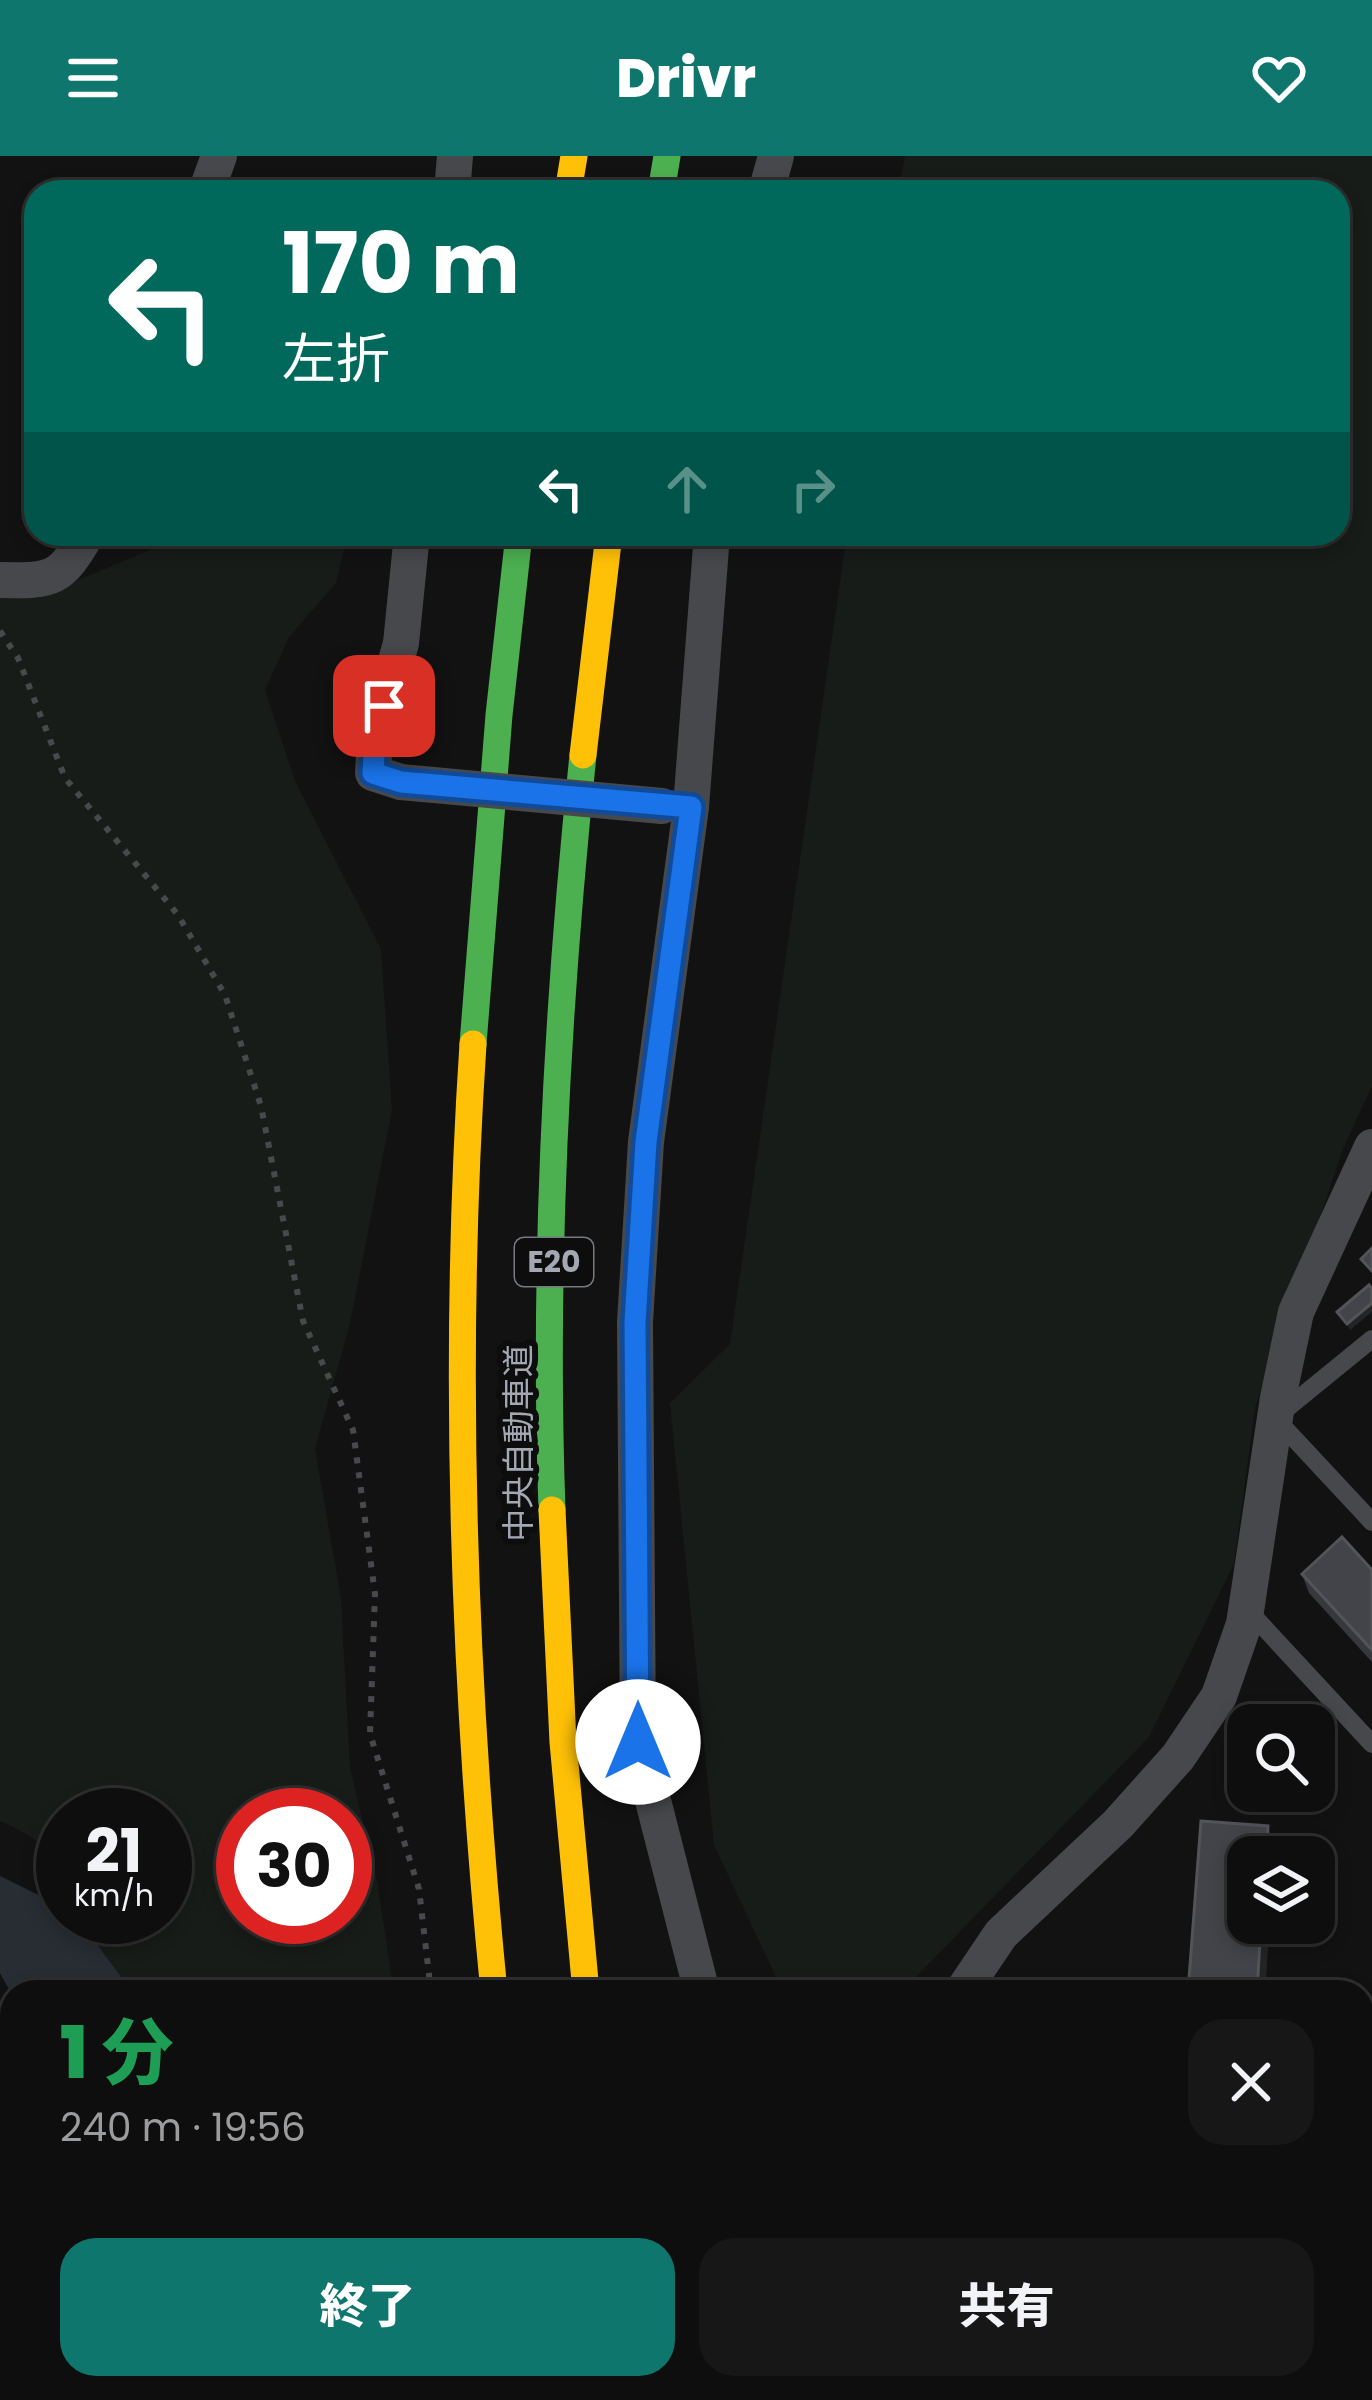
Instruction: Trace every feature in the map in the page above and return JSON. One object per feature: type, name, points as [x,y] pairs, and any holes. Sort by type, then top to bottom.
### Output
[{"type":"highway","name":"中央自動車道","points":[[493,1980],[465,1598],[464,1190],[496,728],[519,546]]},
{"type":"highway","name":"中央自動車道","points":[[585,1980],[555,1578],[555,1196],[562,988],[608,546]]},
{"type":"street","points":[[0,580],[35,580],[66,569],[80,546]]},
{"type":"street","points":[[411,546],[401,643],[375,736],[373,773],[401,782],[676,807]]},
{"type":"street","points":[[699,1980],[638,1742],[635,1322],[676,807],[710,546]]},
{"type":"street","points":[[970,1980],[1001,1934],[1118,1824],[1178,1757],[1219,1696],[1246,1608],[1296,1312],[1372,1147]]},
{"type":"lane","points":[[1372,1339],[1275,1418],[1372,1522]]},
{"type":"lane","points":[[1246,1608],[1372,1744]]},
{"type":"path","points":[[0,631],[18,658],[65,778],[178,915],[225,995],[262,1106],[303,1321],[352,1430],[375,1594],[370,1734],[419,1889],[429,1980]]},
{"type":"shaded area","points":[[905,156],[1372,156],[1372,1086],[1343,1149],[1255,1408],[1234,1564],[1149,1737],[914,1979],[777,1980],[714,1845],[670,1403],[730,1344],[845,546],[1350,546],[1350,180],[900,180]]},
{"type":"shaded area","points":[[156,546],[345,546],[336,583],[289,637],[265,690],[295,781],[381,949],[392,1110],[350,1323],[315,1449],[341,1598],[355,1788],[216,1788],[216,1944],[372,1944],[372,1860],[392,1980],[123,1980],[97,1944],[192,1944],[192,1788],[36,1788],[36,1842],[0,1821],[0,591],[47,593]]},
{"type":"shaded area","points":[[0,1876],[36,1894],[36,1944],[97,1944],[123,1980],[4,1980]]},
{"type":"building","points":[[1372,1248],[1372,1271],[1361,1259]]},
{"type":"building","points":[[1369,1285],[1372,1303],[1347,1324],[1337,1312]]},
{"type":"building","points":[[1342,1537],[1372,1570],[1372,1650],[1302,1574]]},
{"type":"building","points":[[1201,1821],[1268,1826],[1267,1836],[1227,1836],[1227,1944],[1260,1944],[1258,1980],[1189,1980]]},
{"type":"traffic: fast","points":[[663,180],[667,156]]},
{"type":"traffic: fast","points":[[473,1044],[518,546]]},
{"type":"traffic: fast","points":[[552,1510],[549,1321],[554,1132],[583,755]]},
{"type":"traffic: slow","points":[[570,180],[574,156]]},
{"type":"traffic: slow","points":[[583,755],[608,546]]},
{"type":"traffic: slow","points":[[473,1044],[463,1282],[464,1519],[475,1756],[493,1980]]},
{"type":"traffic: slow","points":[[552,1510],[563,1742],[585,1980]]},
{"type":"route","points":[[384,706],[375,736],[373,773],[401,782],[691,807],[646,1142],[635,1322],[638,1742]]}]
